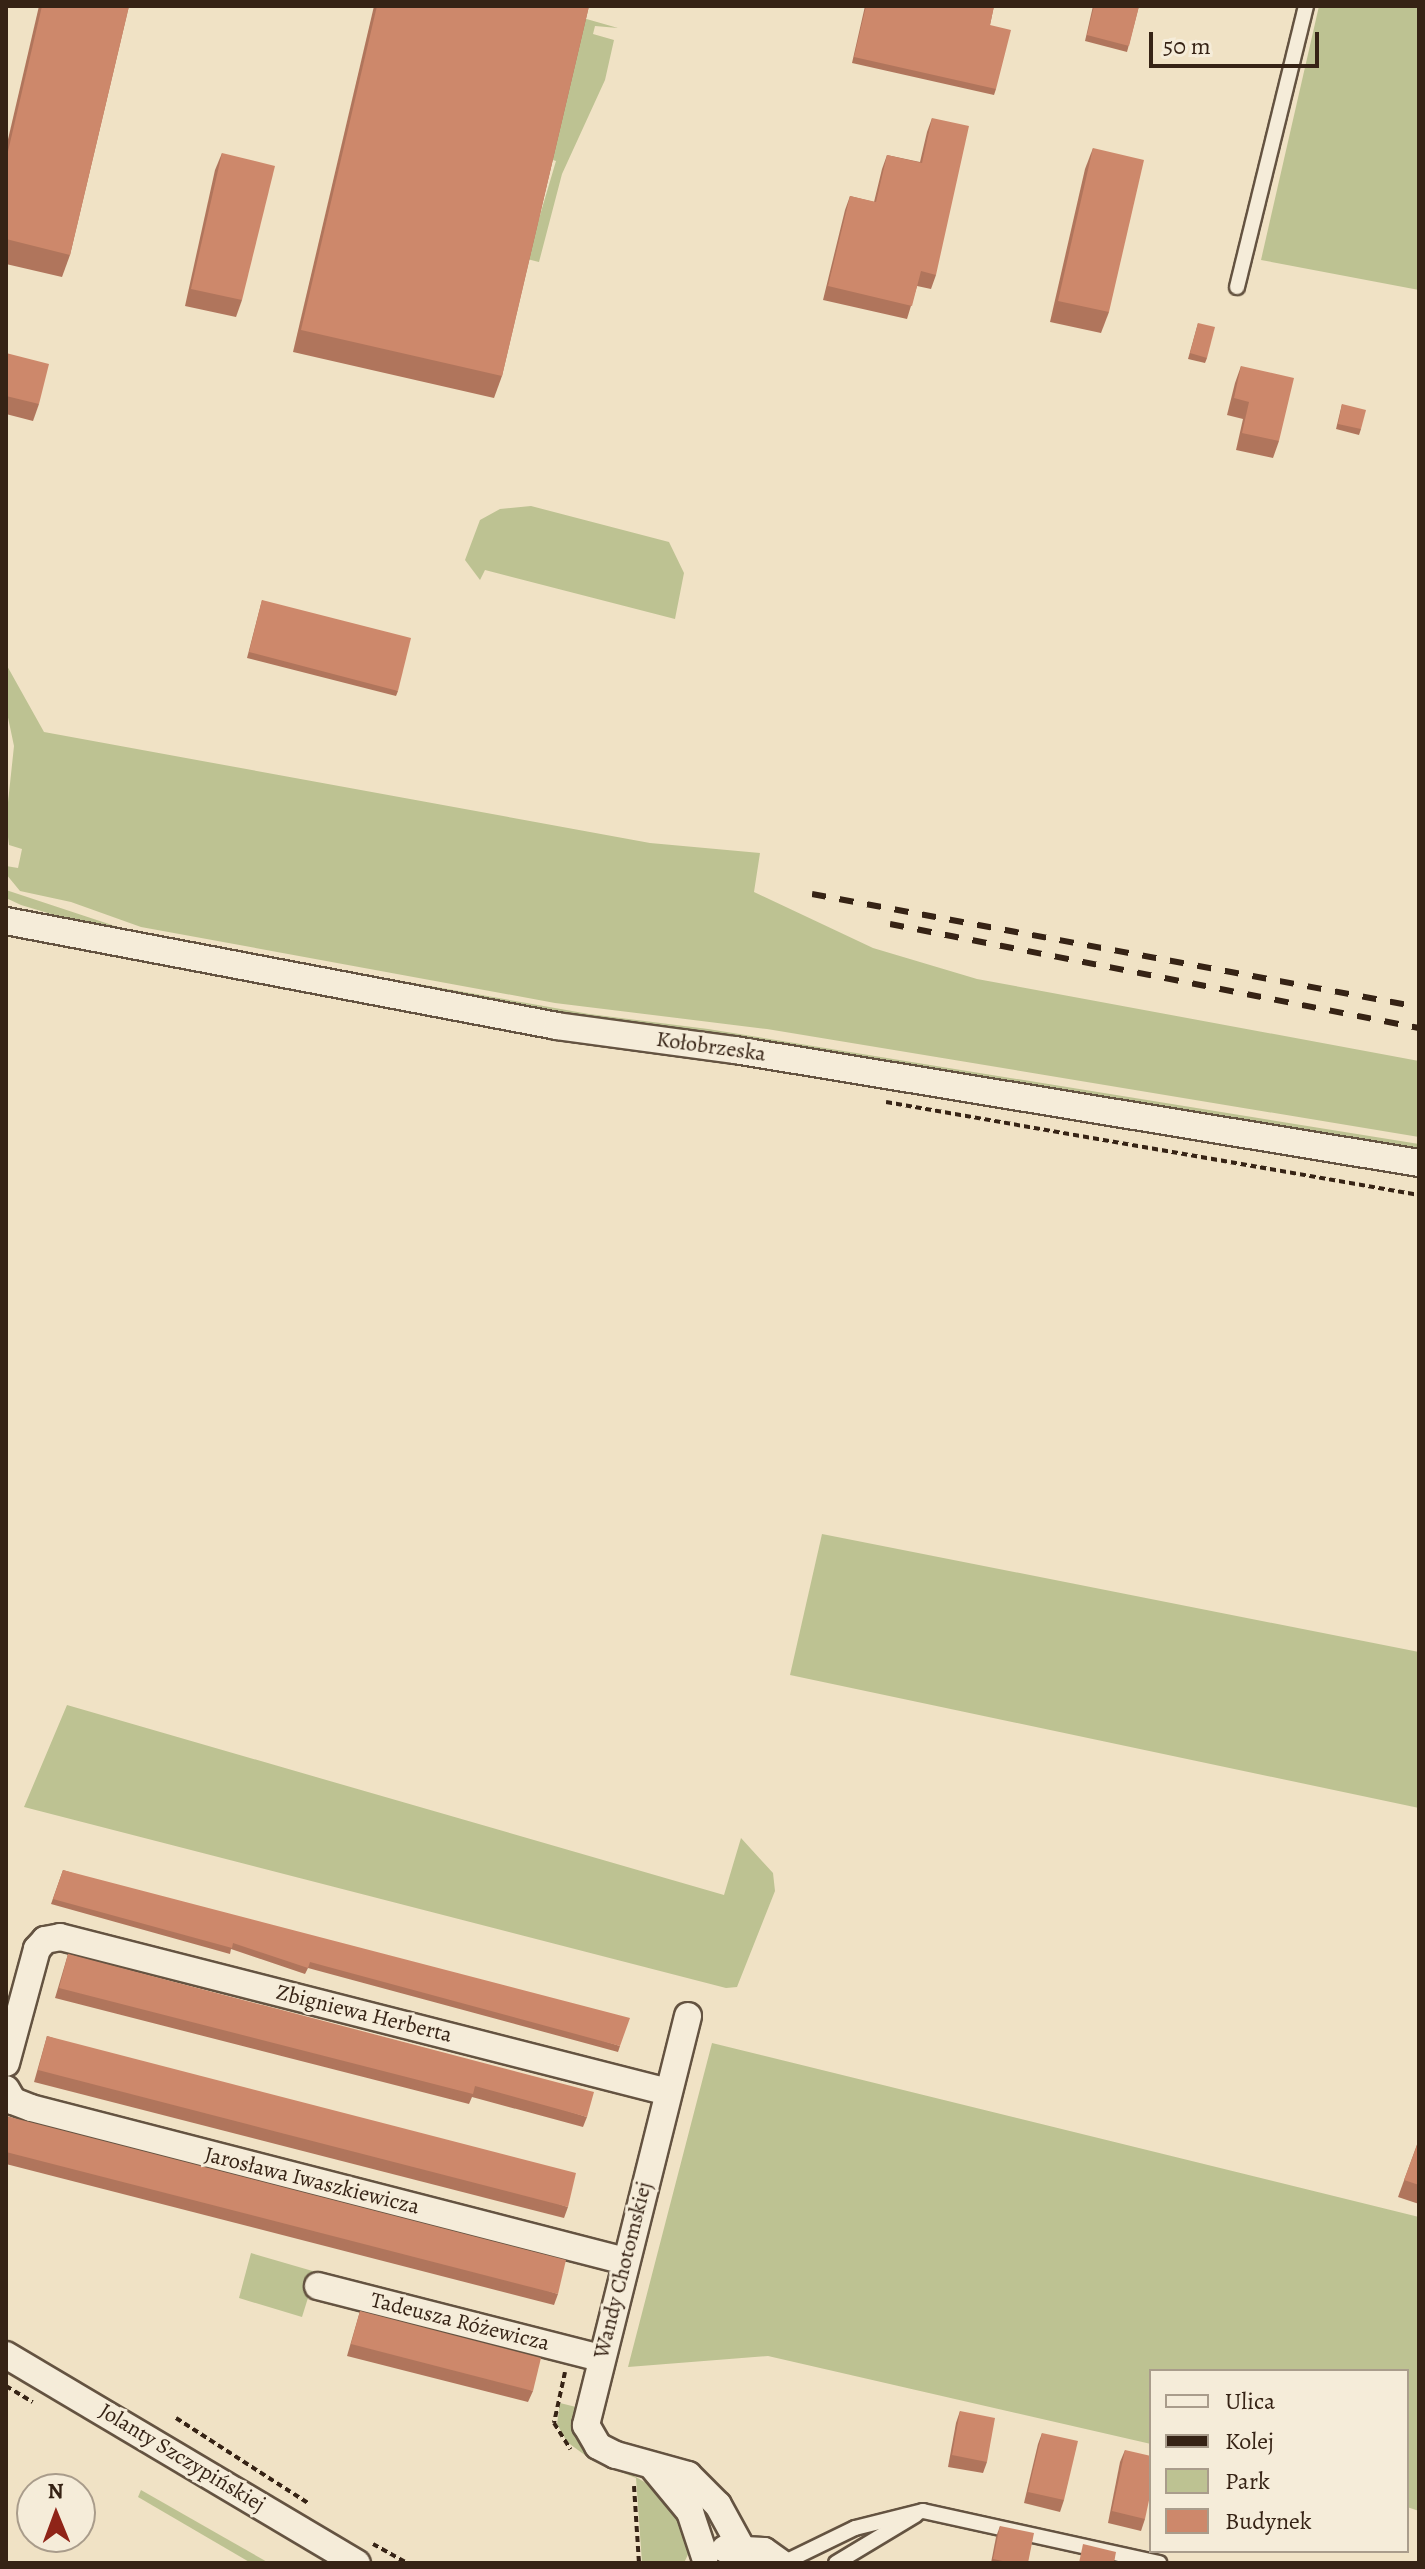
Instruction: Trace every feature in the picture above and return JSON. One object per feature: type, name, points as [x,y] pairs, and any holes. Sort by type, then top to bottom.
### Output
[{"type":"street","name":"Kołobrzeska","points":[[6,921],[121,947],[557,1026],[750,1052],[1419,1163]]},
{"type":"street","name":"Zbigniewa Herberta","points":[[6,2063],[37,1949],[45,1940],[60,1937],[668,2092]]},
{"type":"street","name":"Wandy Chotomskiej","points":[[652,2466],[598,2446],[586,2425],[688,2016]]},
{"type":"street","name":"Jarosława Iwaszkiewicza","points":[[6,2089],[13,2101],[31,2108],[625,2261]]},
{"type":"street","name":"Tadeusza Różewicza","points":[[318,2286],[601,2358]]},
{"type":"street","name":"Jolanty Szczypińskiej","points":[[6,2355],[362,2551]]},
{"type":"street","points":[[652,2466],[675,2468],[706,2490],[741,2547]]},
{"type":"street","points":[[652,2466],[690,2512],[702,2560],[741,2547],[764,2551],[782,2563]]},
{"type":"lane","points":[[1237,287],[1306,6]]},
{"type":"lane","points":[[836,2563],[923,2511]]},
{"type":"lane","points":[[782,2563],[855,2528],[923,2511],[1159,2563]]},
{"type":"path","points":[[176,2418],[314,2507]]},
{"type":"path","points":[[362,2551],[407,2563]]},
{"type":"green space","points":[[1319,6],[1419,6],[1419,290],[1261,260]]},
{"type":"green space","points":[[583,18],[618,28],[595,26],[593,34],[614,40],[605,80],[562,174],[539,262],[527,259],[556,161],[550,159]]},
{"type":"green space","points":[[531,506],[669,542],[684,573],[675,619],[485,570],[480,580],[465,560],[480,520],[500,509]]},
{"type":"green space","points":[[6,664],[44,732],[650,843],[760,853],[754,892],[873,948],[977,979],[1419,1061],[1419,1137],[767,1029],[555,1003],[141,927],[71,902],[20,891],[6,874],[6,866],[18,868],[22,849],[9,845],[6,821],[14,746],[6,708]]},
{"type":"green space","points":[[6,890],[124,929],[288,961],[589,1014],[708,1029],[1419,1144],[1419,1151],[628,1025],[121,935],[21,905],[6,898]]},
{"type":"green space","points":[[822,1534],[1419,1652],[1419,1808],[790,1675]]},
{"type":"green space","points":[[67,1705],[724,1895],[741,1838],[773,1873],[775,1891],[737,1987],[726,1988],[24,1807]]},
{"type":"green space","points":[[712,2043],[1419,2217],[1419,2511],[1409,2508],[1409,2369],[1149,2369],[1149,2444],[768,2356],[628,2367]]},
{"type":"green space","points":[[251,2253],[316,2272],[302,2317],[239,2298]]},
{"type":"green space","points":[[560,2403],[576,2407],[575,2428],[586,2448],[672,2498],[692,2546],[684,2563],[642,2563],[636,2478],[593,2461],[567,2442],[557,2424]]},
{"type":"green space","points":[[141,2490],[269,2563],[251,2563],[138,2497]]},
{"type":"building","points":[[42,6],[129,6],[70,255],[6,239],[6,160]]},
{"type":"building","points":[[377,6],[589,6],[502,376],[301,330]]},
{"type":"building","points":[[866,6],[994,6],[990,25],[1011,30],[996,89],[854,57]]},
{"type":"building","points":[[1094,6],[1139,6],[1129,46],[1087,35]]},
{"type":"building","points":[[932,118],[969,126],[936,275],[921,271],[912,306],[828,286],[850,196],[876,202],[887,155],[922,163]]},
{"type":"building","points":[[1093,148],[1144,160],[1109,312],[1058,301]]},
{"type":"building","points":[[222,153],[275,166],[242,300],[191,289]]},
{"type":"building","points":[[1198,323],[1215,327],[1207,358],[1190,353]]},
{"type":"building","points":[[6,353],[49,364],[39,404],[6,396]]},
{"type":"building","points":[[1241,366],[1294,378],[1279,441],[1242,433],[1249,402],[1234,398]]},
{"type":"building","points":[[1342,404],[1366,410],[1361,429],[1338,424]]},
{"type":"building","points":[[262,600],[411,638],[398,691],[249,652]]},
{"type":"building","points":[[63,1870],[630,2018],[620,2046],[310,1962],[308,1968],[233,1943],[232,1948],[53,1899]]},
{"type":"building","points":[[68,1954],[594,2092],[587,2117],[475,2086],[473,2094],[59,1988]]},
{"type":"building","points":[[47,2036],[576,2173],[568,2207],[38,2070]]},
{"type":"building","points":[[6,2116],[566,2260],[558,2294],[6,2152]]},
{"type":"building","points":[[1419,2140],[1419,2185],[1404,2180]]},
{"type":"building","points":[[360,2311],[541,2358],[533,2391],[351,2344]]},
{"type":"building","points":[[960,2411],[995,2418],[987,2462],[952,2455]]},
{"type":"building","points":[[1042,2433],[1078,2441],[1064,2500],[1028,2492]]},
{"type":"building","points":[[1125,2450],[1149,2456],[1149,2500],[1145,2519],[1112,2511]]},
{"type":"building","points":[[1000,2526],[1034,2533],[1028,2563],[993,2559]]},
{"type":"building","points":[[1083,2544],[1116,2552],[1114,2563],[1079,2563]]},
{"type":"railway","points":[[812,894],[1419,1007]]},
{"type":"railway","points":[[890,924],[1419,1028]]}]
